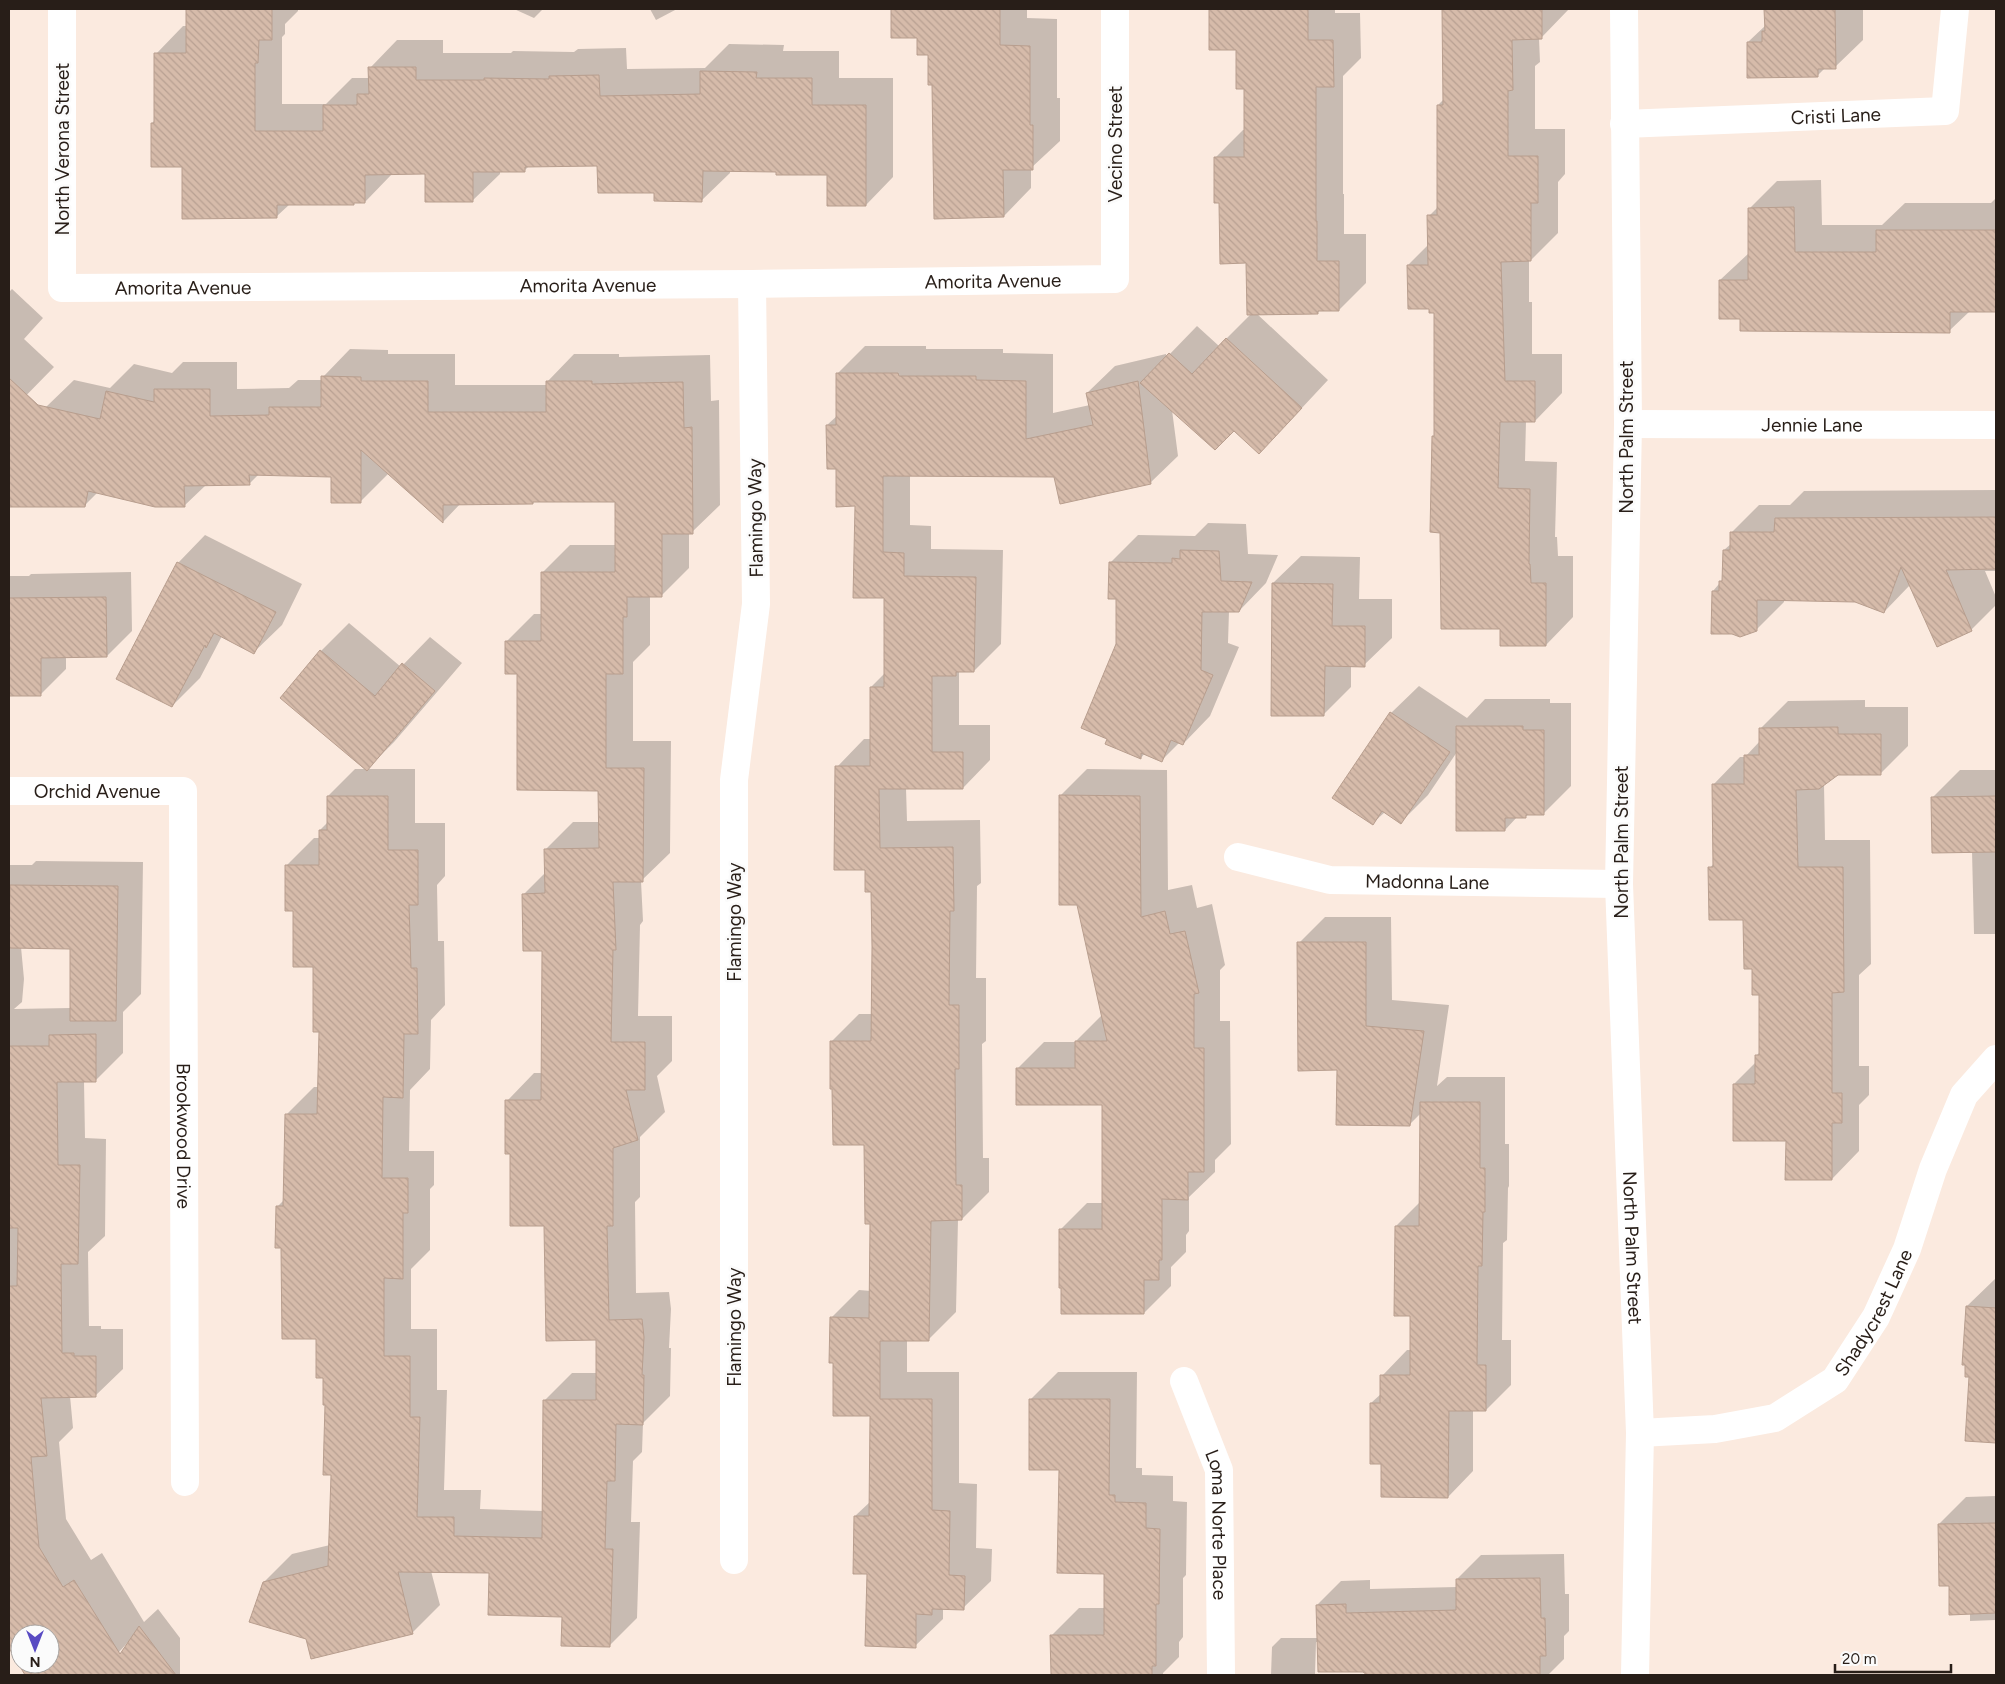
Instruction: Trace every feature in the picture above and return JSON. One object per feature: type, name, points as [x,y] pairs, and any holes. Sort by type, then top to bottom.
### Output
[{"type":"street","name":"North Verona Street","points":[[62,9],[62,288]]},
{"type":"street","name":"Vecino Street","points":[[1115,9],[1115,279]]},
{"type":"street","name":"North Palm Street","points":[[1624,9],[1628,424],[1619,884],[1640,1433],[1635,1675]]},
{"type":"street","name":"Cristi Lane","points":[[1624,124],[1945,111],[1955,9]]},
{"type":"street","name":"Amorita Avenue","points":[[62,288],[752,284],[1115,279]]},
{"type":"street","name":"Flamingo Way","points":[[734,1560],[734,780],[756,604],[752,284]]},
{"type":"street","name":"Jennie Lane","points":[[1628,424],[1996,425]]},
{"type":"street","name":"Orchid Avenue","points":[[9,791],[183,791]]},
{"type":"street","name":"Brookwood Drive","points":[[183,791],[185,1482]]},
{"type":"street","name":"Madonna Lane","points":[[1238,858],[1330,880],[1619,884]]},
{"type":"street","name":"Shadycrest Lane","points":[[1640,1433],[1715,1429],[1775,1418],[1835,1380],[1876,1317],[1907,1249],[1933,1169],[1964,1094],[1996,1059]]},
{"type":"street","name":"Loma Norte Place","points":[[1184,1381],[1219,1470],[1221,1675]]},
{"type":"building","points":[[186,9],[272,9],[272,40],[259,40],[258,63],[255,63],[255,131],[323,131],[323,105],[357,105],[357,94],[369,94],[368,67],[416,67],[416,80],[549,79],[549,76],[599,75],[600,96],[700,94],[700,71],[757,72],[756,78],[812,78],[812,105],[866,105],[866,206],[827,206],[827,175],[776,175],[776,172],[703,171],[702,202],[654,201],[654,193],[598,193],[597,166],[525,167],[525,172],[473,172],[473,202],[425,202],[425,174],[365,175],[365,203],[354,203],[354,205],[277,205],[277,218],[182,219],[182,167],[151,167],[151,123],[154,123],[154,53],[186,53]]},
{"type":"building","points":[[891,9],[1000,9],[1000,45],[1030,46],[1030,125],[1033,125],[1033,170],[1003,170],[1004,217],[934,219],[932,85],[928,85],[928,55],[917,55],[917,38],[891,38]]},
{"type":"building","points":[[1209,9],[1308,9],[1308,40],[1333,40],[1334,87],[1316,87],[1316,221],[1317,261],[1339,261],[1339,311],[1318,311],[1318,314],[1247,315],[1246,263],[1220,264],[1219,203],[1214,203],[1214,157],[1244,157],[1244,89],[1236,89],[1236,50],[1209,50]]},
{"type":"building","points":[[1442,9],[1542,9],[1542,39],[1512,40],[1513,90],[1508,91],[1508,156],[1538,156],[1538,203],[1531,203],[1531,261],[1501,262],[1505,381],[1535,381],[1535,422],[1500,422],[1498,488],[1530,489],[1529,564],[1531,583],[1546,583],[1546,646],[1500,646],[1500,629],[1441,629],[1440,533],[1430,532],[1432,436],[1434,436],[1434,313],[1429,313],[1429,309],[1408,309],[1407,265],[1428,265],[1427,215],[1437,215],[1437,105],[1443,105]]},
{"type":"building","points":[[1764,9],[1835,9],[1836,69],[1818,69],[1818,77],[1747,78],[1747,42],[1762,42],[1762,31],[1765,31]]},
{"type":"building","points":[[1794,207],[1795,252],[1876,252],[1876,230],[1996,230],[1996,312],[1950,312],[1950,333],[1740,331],[1740,319],[1719,319],[1719,280],[1748,280],[1748,208]]},
{"type":"building","points":[[1226,338],[1302,408],[1259,454],[1234,431],[1215,450],[1140,383],[1169,353],[1192,374]]},
{"type":"building","points":[[836,373],[898,373],[899,376],[976,376],[976,380],[1026,381],[1026,439],[1093,425],[1086,393],[1138,381],[1151,484],[1060,504],[1054,477],[883,476],[883,552],[904,553],[904,576],[976,577],[974,672],[956,672],[956,676],[932,676],[932,752],[963,752],[963,789],[879,789],[880,848],[953,847],[954,911],[950,911],[949,1005],[959,1005],[959,1069],[955,1069],[956,1185],[962,1185],[962,1220],[931,1221],[929,1341],[880,1341],[880,1399],[932,1399],[932,1510],[950,1511],[949,1575],[965,1576],[964,1610],[932,1609],[932,1615],[916,1614],[916,1648],[865,1646],[867,1574],[853,1574],[854,1516],[869,1516],[870,1416],[833,1416],[833,1363],[829,1363],[830,1317],[869,1318],[870,1224],[865,1224],[864,1145],[833,1145],[830,1041],[871,1041],[872,947],[871,892],[865,892],[865,870],[834,870],[835,766],[870,766],[870,687],[884,687],[884,598],[853,598],[855,506],[836,507],[836,469],[827,469],[826,425],[836,425]]},
{"type":"building","points":[[321,376],[361,377],[361,381],[428,381],[428,412],[546,412],[546,381],[592,381],[592,384],[683,382],[684,428],[692,427],[693,534],[662,534],[662,597],[627,597],[627,617],[623,617],[623,674],[606,674],[606,768],[644,768],[643,882],[613,882],[616,950],[613,950],[611,1042],[645,1042],[645,1090],[626,1090],[638,1140],[613,1148],[613,1226],[607,1226],[609,1320],[642,1319],[644,1337],[642,1375],[644,1375],[643,1425],[616,1424],[615,1481],[607,1481],[605,1549],[613,1549],[610,1647],[561,1646],[562,1617],[488,1615],[489,1573],[398,1572],[413,1634],[311,1659],[306,1639],[249,1622],[263,1582],[328,1566],[331,1475],[323,1475],[325,1405],[323,1405],[323,1378],[316,1378],[316,1339],[282,1339],[281,1248],[275,1248],[276,1206],[283,1206],[285,1114],[317,1114],[319,1032],[313,1032],[313,967],[293,967],[293,911],[285,911],[285,865],[319,865],[319,830],[327,830],[327,796],[388,796],[388,850],[418,850],[418,905],[409,905],[411,968],[417,968],[418,1034],[404,1034],[403,1098],[383,1097],[382,1178],[408,1178],[408,1213],[403,1213],[403,1279],[384,1278],[384,1356],[410,1356],[410,1417],[420,1417],[417,1517],[454,1517],[454,1536],[542,1538],[543,1400],[596,1400],[596,1340],[546,1341],[544,1226],[510,1226],[510,1154],[505,1154],[505,1100],[541,1100],[542,951],[523,951],[522,894],[545,893],[544,849],[599,848],[598,791],[517,790],[517,674],[505,674],[505,641],[541,641],[541,572],[615,572],[615,502],[443,505],[443,523],[361,450],[361,503],[331,503],[331,477],[249,475],[250,485],[184,486],[185,507],[155,507],[88,491],[85,507],[9,507],[9,378],[38,405],[100,419],[106,391],[154,402],[154,389],[210,389],[210,416],[269,415],[269,407],[321,407]]},
{"type":"building","points":[[1996,517],[1996,569],[1946,570],[1972,631],[1937,647],[1901,567],[1884,613],[1855,602],[1757,600],[1757,631],[1740,637],[1732,634],[1711,634],[1712,591],[1719,591],[1719,581],[1722,581],[1723,550],[1730,550],[1730,532],[1774,532],[1775,518]]},
{"type":"building","points":[[1180,550],[1219,551],[1221,581],[1252,582],[1239,612],[1202,612],[1201,670],[1213,675],[1183,745],[1171,740],[1162,762],[1141,753],[1141,759],[1105,744],[1107,739],[1081,728],[1116,644],[1116,599],[1108,599],[1109,562],[1172,563],[1172,558],[1180,559]]},
{"type":"building","points":[[177,562],[276,612],[254,654],[214,633],[206,648],[205,645],[172,707],[116,679]]},
{"type":"building","points":[[1272,583],[1333,584],[1332,626],[1365,626],[1365,667],[1325,666],[1324,716],[1271,716]]},
{"type":"building","points":[[106,597],[107,657],[41,658],[41,696],[9,696],[9,598]]},
{"type":"building","points":[[320,650],[375,696],[402,663],[435,691],[367,771],[280,698]]},
{"type":"building","points":[[1390,712],[1450,752],[1401,824],[1382,811],[1373,825],[1332,798]]},
{"type":"building","points":[[1456,726],[1523,726],[1523,730],[1544,730],[1544,815],[1526,815],[1526,818],[1505,818],[1505,831],[1456,831]]},
{"type":"building","points":[[1838,727],[1838,734],[1881,734],[1881,775],[1838,775],[1819,789],[1796,790],[1798,867],[1843,867],[1844,992],[1832,993],[1832,1093],[1842,1093],[1842,1123],[1832,1123],[1832,1180],[1785,1180],[1786,1141],[1733,1141],[1733,1084],[1755,1084],[1755,1055],[1759,1055],[1759,995],[1752,995],[1752,969],[1744,969],[1743,920],[1709,920],[1708,867],[1713,867],[1712,784],[1744,784],[1744,755],[1759,755],[1759,728]]},
{"type":"building","points":[[1059,795],[1140,796],[1141,917],[1165,911],[1170,934],[1185,931],[1199,993],[1194,994],[1194,1048],[1204,1048],[1204,1172],[1188,1172],[1188,1200],[1162,1199],[1162,1260],[1159,1260],[1159,1280],[1144,1280],[1144,1314],[1061,1314],[1059,1229],[1102,1229],[1102,1105],[1016,1105],[1016,1068],[1075,1068],[1075,1041],[1107,1041],[1077,905],[1059,905]]},
{"type":"building","points":[[1996,796],[1996,852],[1932,853],[1931,797]]},
{"type":"building","points":[[10,885],[118,886],[116,1021],[70,1021],[70,949],[9,948]]},
{"type":"building","points":[[1297,942],[1366,942],[1366,1026],[1424,1031],[1410,1126],[1336,1125],[1337,1070],[1298,1071]]},
{"type":"building","points":[[96,1034],[96,1082],[57,1082],[58,1165],[80,1165],[78,1264],[61,1264],[62,1353],[74,1353],[74,1356],[96,1356],[96,1397],[41,1398],[47,1456],[31,1457],[39,1547],[63,1587],[74,1580],[120,1654],[139,1626],[176,1675],[25,1675],[60,1674],[60,1624],[10,1624],[10,1650],[9,1648],[9,1286],[17,1286],[18,1228],[9,1228],[9,1046],[49,1046],[49,1035]]},
{"type":"building","points":[[1420,1102],[1480,1102],[1480,1168],[1485,1168],[1482,1266],[1478,1266],[1477,1365],[1486,1365],[1486,1411],[1449,1411],[1448,1498],[1381,1497],[1381,1464],[1370,1464],[1370,1403],[1380,1403],[1380,1375],[1410,1375],[1410,1316],[1394,1316],[1395,1226],[1419,1226]]},
{"type":"building","points":[[1966,1306],[1996,1308],[1996,1443],[1965,1441],[1969,1377],[1965,1377],[1965,1365],[1962,1365]]},
{"type":"building","points":[[1029,1399],[1110,1399],[1109,1495],[1115,1495],[1115,1502],[1146,1503],[1146,1528],[1160,1529],[1159,1604],[1156,1604],[1156,1666],[1152,1666],[1152,1675],[1051,1675],[1050,1635],[1104,1635],[1104,1574],[1057,1573],[1059,1470],[1029,1470]]},
{"type":"building","points":[[1996,1523],[1996,1613],[1949,1615],[1949,1586],[1939,1586],[1938,1524]]},
{"type":"building","points":[[1540,1578],[1541,1618],[1545,1618],[1546,1656],[1540,1656],[1540,1675],[1367,1675],[1363,1672],[1318,1672],[1316,1605],[1346,1604],[1346,1613],[1456,1610],[1456,1579]]}]
